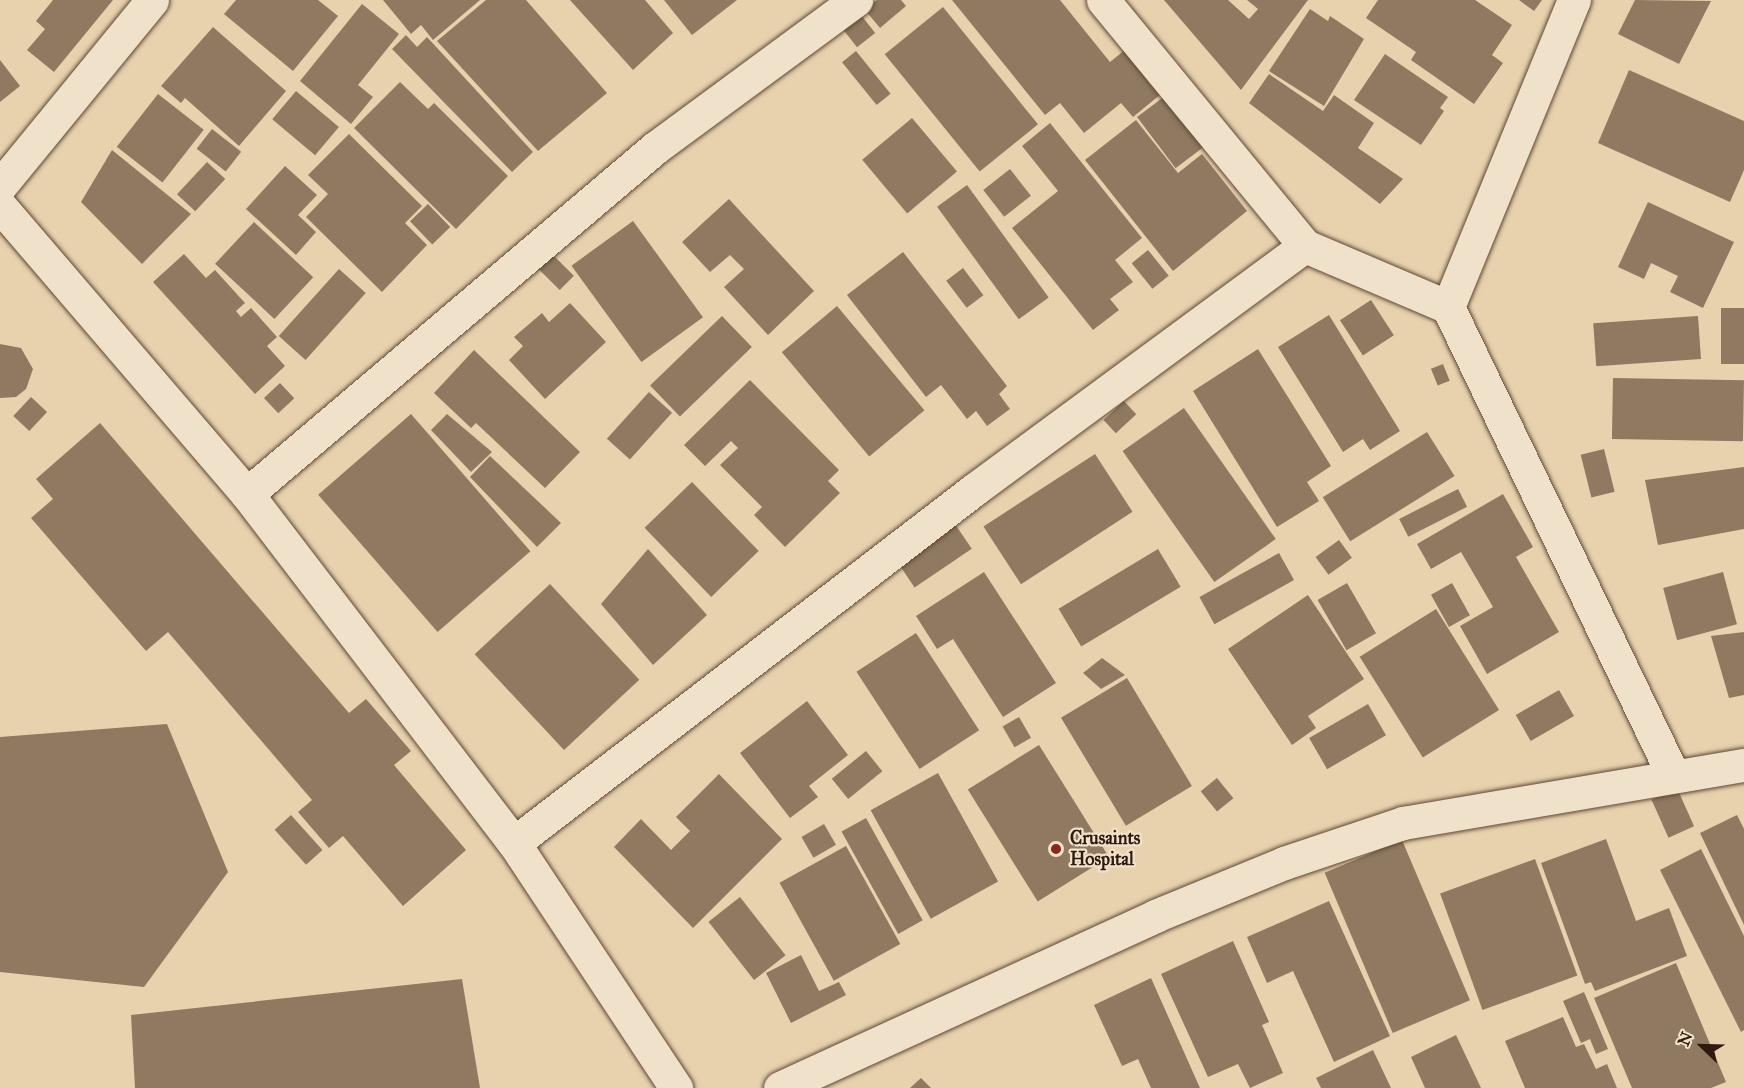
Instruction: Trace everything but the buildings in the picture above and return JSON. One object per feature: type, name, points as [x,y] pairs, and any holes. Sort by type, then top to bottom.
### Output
[{"type":"street","points":[[0,186],[152,0]]},
{"type":"street","points":[[247,494],[654,148],[856,0]]},
{"type":"street","points":[[1103,0],[1305,246],[1448,307],[1673,775]]},
{"type":"street","points":[[1448,307],[1574,0]]},
{"type":"street","points":[[0,206],[247,494],[514,843],[676,1088]]},
{"type":"street","points":[[514,843],[975,489],[1305,246]]},
{"type":"street","points":[[780,1088],[1155,916],[1284,863],[1403,823],[1673,775],[1744,765]]},
{"type":"place","name":"Crusaints Hospital","points":[[1056,849]]}]
